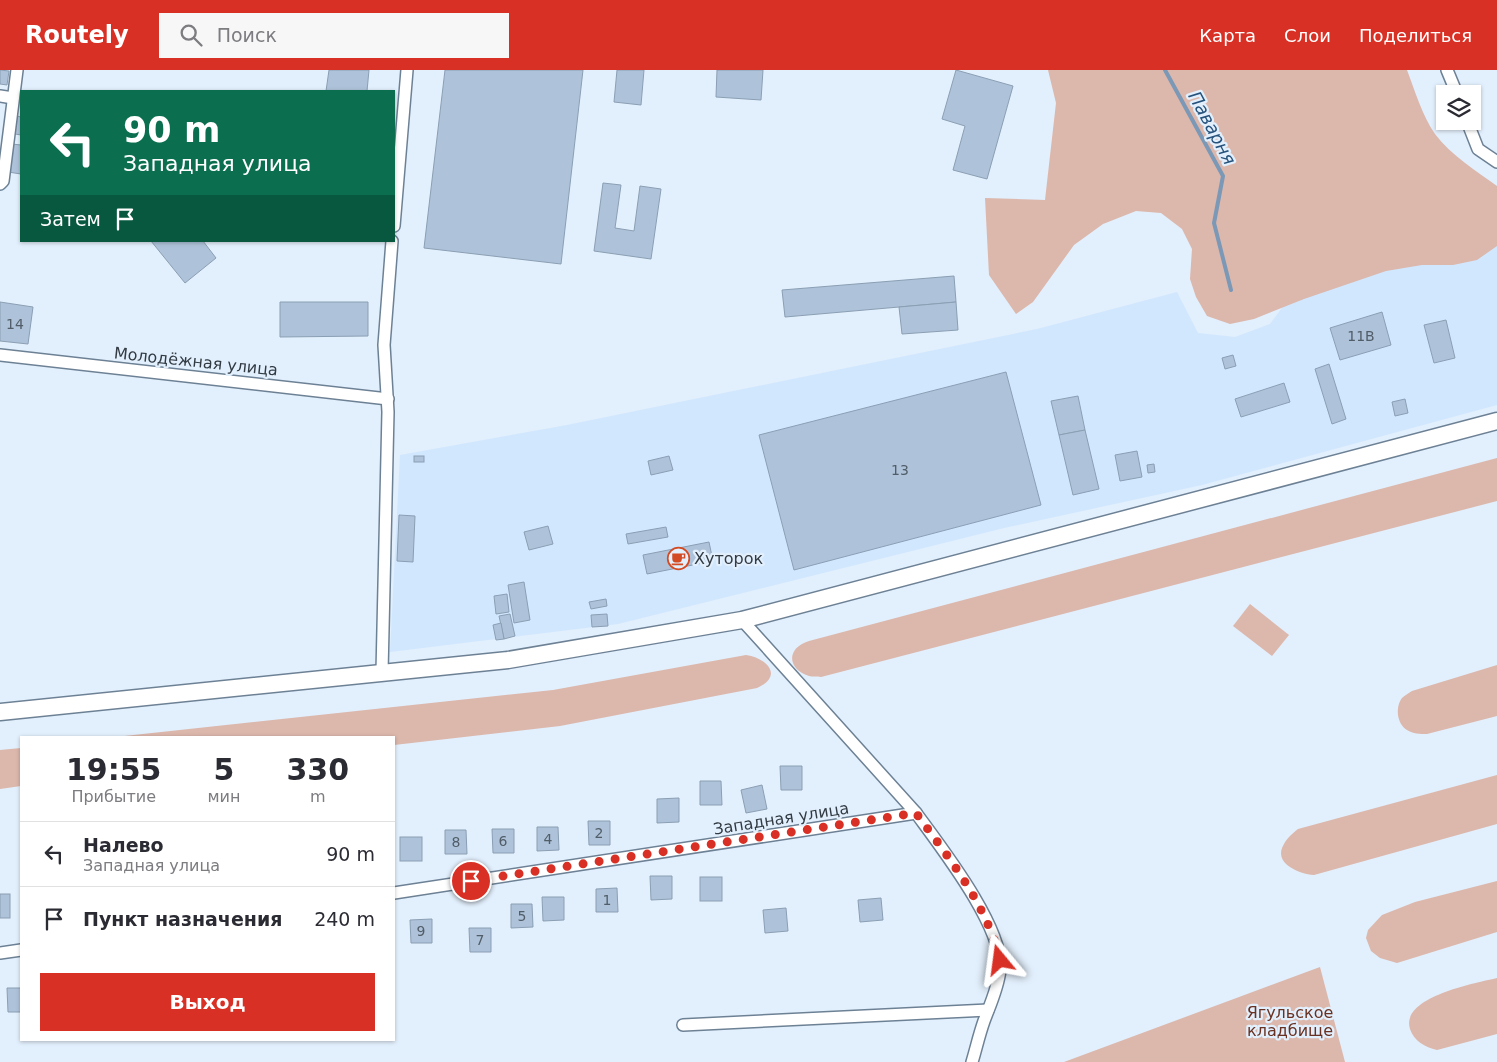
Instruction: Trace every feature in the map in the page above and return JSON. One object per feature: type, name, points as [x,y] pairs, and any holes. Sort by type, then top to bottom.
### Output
[{"type":"street","points":[[0,184],[3,181],[17,70]]},
{"type":"street","points":[[395,213],[406,70]]},
{"type":"street","points":[[1447,70],[1453,85]]},
{"type":"street","points":[[0,96],[13,98]]},
{"type":"street","points":[[1471,130],[1478,149],[1497,162]]},
{"type":"street","points":[[382,672],[388,399],[384,345],[392,242]]},
{"type":"street","name":"Молодёжная улица","points":[[0,355],[388,399]]},
{"type":"street","points":[[0,712],[508,660],[742,620],[1497,421]]},
{"type":"street","points":[[742,620],[916,813],[956,868],[985,917],[996,946],[1000,970],[972,1062]]},
{"type":"street","name":"Западная улица","points":[[395,893],[916,813]]},
{"type":"street","points":[[0,953],[20,950]]},
{"type":"street","points":[[683,1025],[988,1010]]},
{"type":"shaded area","points":[[1497,217],[1497,405],[1202,485],[1004,528],[618,624],[390,652],[400,455],[567,425],[1037,329],[1177,292],[1198,333],[1235,337],[1270,324],[1330,243]]},
{"type":"green space","points":[[1048,70],[1407,70],[1430,127],[1441,142],[1456,156],[1497,186],[1497,246],[1477,260],[1453,265],[1422,265],[1386,271],[1304,299],[1254,319],[1230,324],[1207,316],[1196,297],[1190,279],[1192,249],[1182,229],[1161,213],[1136,211],[1103,224],[1074,245],[1033,302],[1016,314],[989,275],[985,198],[1045,200],[1056,103]]},
{"type":"green space","points":[[1497,458],[1497,501],[821,677],[802,673],[793,664],[792,658],[796,648],[809,641]]},
{"type":"green space","points":[[1250,604],[1289,635],[1272,656],[1233,626]]},
{"type":"green space","points":[[746,655],[766,664],[770,668],[771,673],[770,678],[757,688],[560,726],[395,745],[395,736],[124,736],[553,690]]},
{"type":"green space","points":[[1497,665],[1497,716],[1427,734],[1412,732],[1401,724],[1398,706],[1403,697],[1412,691]]},
{"type":"green space","points":[[20,748],[20,786],[0,789],[0,750]]},
{"type":"green space","points":[[1497,775],[1497,824],[1314,875],[1295,870],[1284,862],[1282,857],[1281,851],[1285,842],[1298,829]]},
{"type":"green space","points":[[1497,881],[1497,932],[1397,963],[1380,958],[1371,951],[1366,938],[1368,930],[1382,915],[1415,902]]},
{"type":"green space","name":"Ягульское кладбище","points":[[1320,967],[1345,1062],[1064,1062]]},
{"type":"green space","points":[[1497,978],[1497,1034],[1437,1050],[1424,1045],[1414,1037],[1410,1029],[1410,1018],[1416,1008],[1442,993]]},
{"type":"building","points":[[0,70],[9,71],[7,85],[0,84]]},
{"type":"building","points":[[329,70],[369,70],[367,90],[326,90]]},
{"type":"building","points":[[445,70],[583,70],[561,264],[424,248]]},
{"type":"building","points":[[617,70],[644,70],[641,105],[614,102]]},
{"type":"building","points":[[717,70],[763,70],[761,100],[716,97]]},
{"type":"building","points":[[956,70],[1013,86],[987,179],[953,170],[965,126],[942,119]]},
{"type":"building","points":[[17,116],[20,117],[20,135],[15,134]]},
{"type":"building","points":[[12,144],[20,145],[20,174],[8,172]]},
{"type":"building","points":[[603,183],[621,185],[615,228],[634,231],[640,186],[661,189],[651,259],[594,251]]},
{"type":"building","points":[[152,242],[204,242],[216,258],[185,283]]},
{"type":"building","points":[[954,276],[956,302],[785,317],[782,290]]},
{"type":"building","points":[[0,302],[33,307],[28,344],[0,341]]},
{"type":"building","points":[[280,302],[368,302],[368,336],[280,337]]},
{"type":"building","points":[[956,302],[958,330],[902,334],[899,307]]},
{"type":"building","points":[[1382,312],[1391,345],[1340,360],[1330,328]]},
{"type":"building","points":[[1446,320],[1455,358],[1434,363],[1424,325]]},
{"type":"building","points":[[1233,355],[1236,366],[1225,369],[1222,358]]},
{"type":"building","points":[[1329,364],[1346,419],[1332,424],[1315,369]]},
{"type":"building","points":[[1006,372],[1041,505],[794,570],[759,435]]},
{"type":"building","points":[[1284,383],[1290,402],[1241,417],[1235,399]]},
{"type":"building","points":[[1078,396],[1085,430],[1059,435],[1051,401]]},
{"type":"building","points":[[1405,399],[1408,413],[1395,416],[1392,402]]},
{"type":"building","points":[[1085,430],[1099,489],[1073,495],[1059,435]]},
{"type":"building","points":[[1137,451],[1142,477],[1120,481],[1115,455]]},
{"type":"building","points":[[414,456],[424,456],[424,462],[414,462]]},
{"type":"building","points":[[669,456],[673,470],[651,475],[648,461]]},
{"type":"building","points":[[1154,464],[1155,472],[1148,473],[1147,465]]},
{"type":"building","points":[[399,515],[415,516],[413,562],[397,561]]},
{"type":"building","points":[[548,526],[553,544],[529,550],[524,532]]},
{"type":"building","points":[[666,527],[668,537],[628,544],[626,534]]},
{"type":"building","name":"Хуторок","points":[[709,542],[713,561],[647,574],[643,555]]},
{"type":"building","points":[[524,582],[530,620],[514,623],[508,585]]},
{"type":"building","points":[[507,594],[509,612],[496,614],[494,596]]},
{"type":"building","points":[[606,599],[607,606],[591,609],[589,602]]},
{"type":"building","points":[[510,614],[515,636],[504,639],[499,616]]},
{"type":"building","points":[[607,614],[608,626],[592,627],[591,615]]},
{"type":"building","points":[[501,623],[504,639],[496,640],[493,625]]},
{"type":"building","points":[[780,766],[802,766],[802,790],[781,790]]},
{"type":"building","points":[[700,781],[721,781],[722,805],[700,805]]},
{"type":"building","points":[[762,785],[767,809],[746,813],[741,790]]},
{"type":"building","points":[[679,798],[679,822],[657,823],[657,799]]},
{"type":"building","points":[[588,821],[610,821],[610,845],[589,845]]},
{"type":"building","points":[[537,827],[558,827],[559,850],[537,851]]},
{"type":"building","points":[[492,829],[514,829],[514,853],[493,853]]},
{"type":"building","points":[[445,830],[466,830],[467,854],[445,854]]},
{"type":"building","points":[[400,837],[422,837],[422,861],[400,861]]},
{"type":"building","points":[[650,876],[672,876],[672,899],[651,900]]},
{"type":"building","points":[[700,877],[722,877],[722,901],[700,901]]},
{"type":"building","points":[[617,888],[618,912],[596,912],[596,889]]},
{"type":"building","points":[[0,894],[10,894],[10,918],[0,918]]},
{"type":"building","points":[[542,897],[564,897],[564,920],[543,921]]},
{"type":"building","points":[[881,898],[883,920],[860,922],[858,900]]},
{"type":"building","points":[[511,904],[532,904],[533,927],[511,928]]},
{"type":"building","points":[[786,908],[788,931],[765,933],[763,910]]},
{"type":"building","points":[[432,919],[432,943],[411,943],[410,920]]},
{"type":"building","points":[[469,928],[491,928],[491,952],[470,952]]},
{"type":"building","points":[[7,988],[20,988],[20,1012],[8,1012]]},
{"type":"waterway","name":"Паварня","points":[[1165,70],[1223,176],[1214,223],[1231,290]]},
{"type":"place","name":"Хуторок","points":[[678,558]]},
{"type":"route","points":[[471,881],[916,813],[956,868],[985,917],[1000,960]]}]
